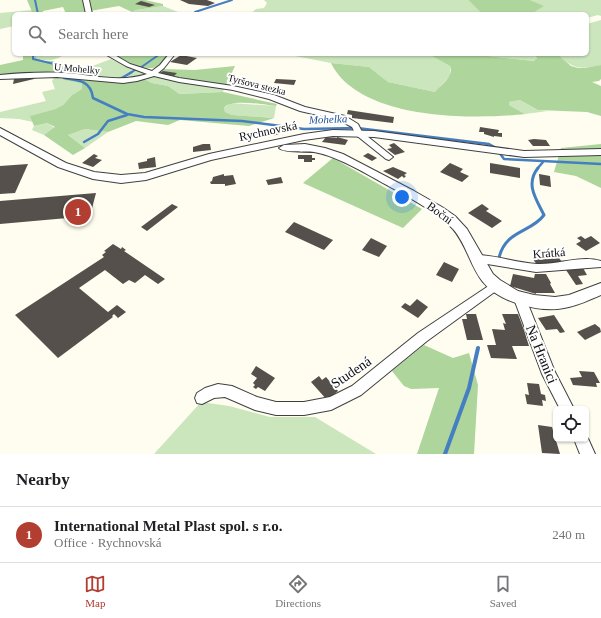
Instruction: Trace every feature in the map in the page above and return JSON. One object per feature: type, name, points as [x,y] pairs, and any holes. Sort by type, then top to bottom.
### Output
[{"type":"street","points":[[86,0],[89,12]]},
{"type":"street","name":"Tyršova stezka","points":[[112,56],[128,65],[178,80],[233,88],[271,97],[303,109],[342,118],[389,157]]},
{"type":"street","points":[[152,73],[163,65],[170,56]]},
{"type":"street","name":"U Mohelky","points":[[0,77],[19,75],[65,75],[115,81],[141,78],[152,73]]},
{"type":"street","name":"Rychnovská","points":[[0,131],[51,160],[78,171],[114,178],[129,178],[160,172],[209,157],[304,136],[357,130],[524,154],[601,152]]},
{"type":"street","name":"Boční","points":[[182,165],[198,165],[283,148],[300,147],[324,150],[339,156],[430,205],[452,220],[467,237],[488,278],[496,285],[520,299],[537,302],[563,302],[601,289]]},
{"type":"street","name":"Krátká","points":[[479,259],[492,259],[538,269],[580,263],[597,264]]},
{"type":"street","name":"Studená","points":[[202,398],[209,392],[222,389],[262,406],[298,409],[317,407],[335,402],[368,383],[411,346],[496,285]]},
{"type":"street","name":"Na Hranici","points":[[520,299],[549,374],[565,406]]},
{"type":"street","points":[[582,442],[588,454]]},
{"type":"green space","points":[[27,0],[83,0],[86,12],[65,12],[63,7],[43,12],[32,12]]},
{"type":"green space","points":[[88,0],[145,0],[163,4],[163,6],[136,10],[132,12],[119,6],[90,11]]},
{"type":"green space","points":[[264,0],[468,0],[480,12],[252,12],[256,9],[264,8],[267,3]]},
{"type":"green space","points":[[468,0],[530,0],[544,6],[534,12],[480,12]]},
{"type":"green space","points":[[530,0],[601,0],[601,16],[598,15],[589,17],[589,12],[534,12],[543,6]]},
{"type":"green space","points":[[163,6],[178,12],[132,12]]},
{"type":"green space","points":[[32,10],[32,12],[12,12],[12,26],[0,29],[0,13]]},
{"type":"green space","points":[[601,20],[601,65],[588,68],[577,67],[568,63],[559,56],[589,56],[589,23]]},
{"type":"green space","points":[[23,56],[36,56],[36,58],[45,61],[53,61],[74,73],[0,75],[0,65],[23,60]]},
{"type":"green space","points":[[36,56],[62,56],[52,60],[36,58]]},
{"type":"green space","points":[[117,56],[167,56],[164,62],[152,68],[145,68],[130,63]]},
{"type":"green space","points":[[295,56],[432,56],[450,66],[450,76],[435,92],[388,82],[369,67],[331,63]]},
{"type":"green space","points":[[432,56],[488,56],[534,61],[537,58],[534,56],[559,56],[571,66],[578,68],[601,65],[601,79],[599,81],[592,82],[601,86],[601,116],[587,112],[538,110],[520,100],[509,102],[509,105],[525,114],[476,117],[447,116],[418,112],[390,106],[366,96],[345,82],[331,63],[369,67],[388,82],[435,92],[449,77],[451,70],[450,66]]},
{"type":"green space","points":[[488,56],[534,56],[537,59],[534,61]]},
{"type":"green space","points":[[111,59],[148,74],[139,77],[121,79],[74,73]]},
{"type":"green space","points":[[235,66],[226,85],[157,74],[163,69],[195,70]]},
{"type":"green space","points":[[154,76],[224,89],[223,92],[178,94],[168,86],[152,83],[144,79]]},
{"type":"green space","points":[[55,77],[68,77],[82,83],[82,89],[72,95],[63,105],[31,116],[33,122],[19,119],[0,118],[0,112],[46,101],[42,92],[55,89],[52,81]]},
{"type":"green space","points":[[68,77],[115,81],[144,79],[152,83],[168,86],[179,94],[223,92],[277,104],[276,106],[233,103],[224,108],[225,112],[232,115],[274,118],[249,126],[180,120],[168,125],[136,121],[108,132],[85,129],[68,135],[85,148],[73,155],[44,135],[55,127],[47,123],[34,126],[30,116],[55,109],[63,105],[72,95],[82,89],[82,83],[65,80]]},
{"type":"green space","points":[[520,100],[538,110],[548,111],[525,114],[509,105],[509,102]]},
{"type":"green space","points":[[230,103],[276,106],[274,118],[232,115],[225,112],[224,108]]},
{"type":"green space","points":[[47,123],[55,128],[44,135],[32,130],[34,126]]},
{"type":"green space","points":[[85,129],[108,132],[85,148],[68,135]]},
{"type":"green space","points":[[601,144],[601,188],[576,176],[554,172],[561,148]]},
{"type":"green space","points":[[333,158],[422,209],[403,228],[303,183]]},
{"type":"green space","points":[[424,345],[453,358],[469,353],[478,385],[474,454],[417,454],[439,388],[411,389],[404,386],[392,371]]},
{"type":"green space","points":[[201,402],[229,406],[270,417],[315,417],[376,454],[154,454]]},
{"type":"building","points":[[180,0],[207,0],[215,3],[208,6],[189,4]]},
{"type":"building","points":[[141,1],[155,5],[149,7],[135,4]]},
{"type":"building","points":[[179,56],[197,58],[187,65],[170,62]]},
{"type":"building","points":[[163,71],[177,73],[174,76],[160,73]]},
{"type":"building","points":[[35,77],[34,79],[13,84],[14,79]]},
{"type":"building","points":[[276,79],[296,80],[294,85],[274,83]]},
{"type":"building","points":[[253,83],[266,85],[261,90],[249,87]]},
{"type":"building","points":[[348,110],[394,117],[393,123],[352,118],[352,115],[347,114]]},
{"type":"building","points":[[480,127],[499,130],[498,133],[502,133],[502,137],[494,137],[484,134],[484,132],[479,132]]},
{"type":"building","points":[[278,129],[280,134],[272,136],[266,134],[267,130]]},
{"type":"building","points":[[326,137],[337,137],[348,140],[345,145],[322,142]]},
{"type":"building","points":[[528,140],[546,140],[550,146],[533,146]]},
{"type":"building","points":[[394,143],[405,152],[395,155],[387,149],[392,148],[389,145]]},
{"type":"building","points":[[203,144],[210,144],[211,150],[193,152],[193,147]]},
{"type":"building","points":[[368,153],[377,158],[372,161],[363,156]]},
{"type":"building","points":[[94,154],[98,156],[95,158],[102,160],[93,167],[82,163]]},
{"type":"building","points":[[298,155],[312,155],[312,158],[315,158],[315,160],[312,160],[312,162],[304,162],[304,159],[298,159]]},
{"type":"building","points":[[155,157],[156,167],[139,169],[138,163]]},
{"type":"building","points":[[450,163],[463,169],[460,172],[469,176],[462,182],[440,172]]},
{"type":"building","points":[[490,163],[520,168],[520,178],[490,173]]},
{"type":"building","points":[[28,164],[15,193],[0,194],[0,166]]},
{"type":"building","points":[[393,167],[407,173],[404,175],[406,176],[404,178],[402,176],[398,179],[383,171]]},
{"type":"building","points":[[224,174],[224,176],[233,175],[236,184],[225,186],[225,184],[211,184],[210,182],[212,181],[213,177]]},
{"type":"building","points":[[539,174],[550,176],[551,187],[540,185]]},
{"type":"building","points":[[281,177],[283,183],[268,185],[266,180]]},
{"type":"building","points":[[96,193],[90,216],[0,224],[0,201]]},
{"type":"building","points":[[172,204],[178,207],[147,231],[141,227]]},
{"type":"building","points":[[482,204],[489,209],[486,211],[502,221],[492,228],[468,213]]},
{"type":"building","points":[[294,222],[333,240],[324,250],[285,232]]},
{"type":"building","points":[[581,236],[585,239],[591,236],[600,243],[586,251],[576,244],[581,241],[577,238]]},
{"type":"building","points":[[371,238],[387,246],[379,257],[362,250]]},
{"type":"building","points":[[113,244],[121,249],[122,247],[126,250],[124,251],[165,279],[158,284],[145,275],[135,283],[129,280],[123,284],[105,270],[79,288],[108,312],[117,305],[126,312],[118,318],[114,314],[112,316],[113,317],[58,358],[15,315],[104,257],[102,255],[106,252],[104,251]]},
{"type":"building","points":[[546,253],[549,255],[556,254],[562,262],[538,266],[532,258],[542,256],[540,254]]},
{"type":"building","points":[[444,262],[459,269],[452,282],[436,275]]},
{"type":"building","points":[[583,268],[587,275],[578,276],[583,284],[576,285],[566,270]]},
{"type":"building","points":[[513,274],[534,278],[535,274],[546,274],[555,293],[536,294],[510,286]]},
{"type":"building","points":[[417,299],[428,307],[418,318],[401,307],[405,303],[410,306]]},
{"type":"building","points":[[466,314],[476,314],[483,340],[467,340],[462,319],[467,319]]},
{"type":"building","points":[[502,314],[518,314],[524,330],[529,346],[512,346],[517,359],[491,358],[487,345],[496,345],[492,329],[505,330],[503,323],[506,324]]},
{"type":"building","points":[[554,315],[565,332],[560,333],[557,329],[546,330],[538,318]]},
{"type":"building","points":[[595,324],[600,328],[601,332],[585,340],[577,332]]},
{"type":"building","points":[[256,366],[275,378],[265,391],[258,387],[256,389],[253,387],[255,385],[253,383],[257,378],[251,374]]},
{"type":"building","points":[[579,371],[594,372],[600,383],[596,383],[597,387],[573,385],[570,378],[582,377]]},
{"type":"building","points":[[319,376],[322,380],[326,377],[338,391],[327,400],[311,382]]},
{"type":"building","points":[[527,383],[539,384],[541,394],[545,395],[546,401],[542,400],[543,406],[527,404],[525,394],[529,395]]},
{"type":"building","points":[[538,425],[552,427],[553,442],[556,442],[560,454],[542,453]]},
{"type":"waterway","name":"Mohelka","points":[[35,0],[38,12]]},
{"type":"waterway","points":[[195,12],[232,0]]},
{"type":"waterway","name":"Mohelka","points":[[33,56],[33,59],[54,64],[64,73]]},
{"type":"waterway","points":[[140,68],[157,56]]},
{"type":"waterway","points":[[130,73],[137,69]]},
{"type":"waterway","points":[[120,79],[132,72]]},
{"type":"waterway","points":[[78,75],[94,76]]},
{"type":"waterway","name":"Mohelka","points":[[64,78],[83,82],[90,88],[93,98],[127,114],[144,117],[242,121],[304,129],[357,128],[489,144],[496,148],[504,159],[601,164]]},
{"type":"waterway","points":[[84,142],[98,134],[108,121],[127,115]]},
{"type":"waterway","points":[[537,169],[543,162]]},
{"type":"waterway","points":[[499,258],[502,249],[512,237],[539,221],[544,215],[535,197],[532,186],[532,180],[538,168]]},
{"type":"waterway","points":[[445,454],[469,388],[478,348]]},
{"type":"place","name":"International Metal Plast spol. s r.o.","points":[[78,212]]}]
